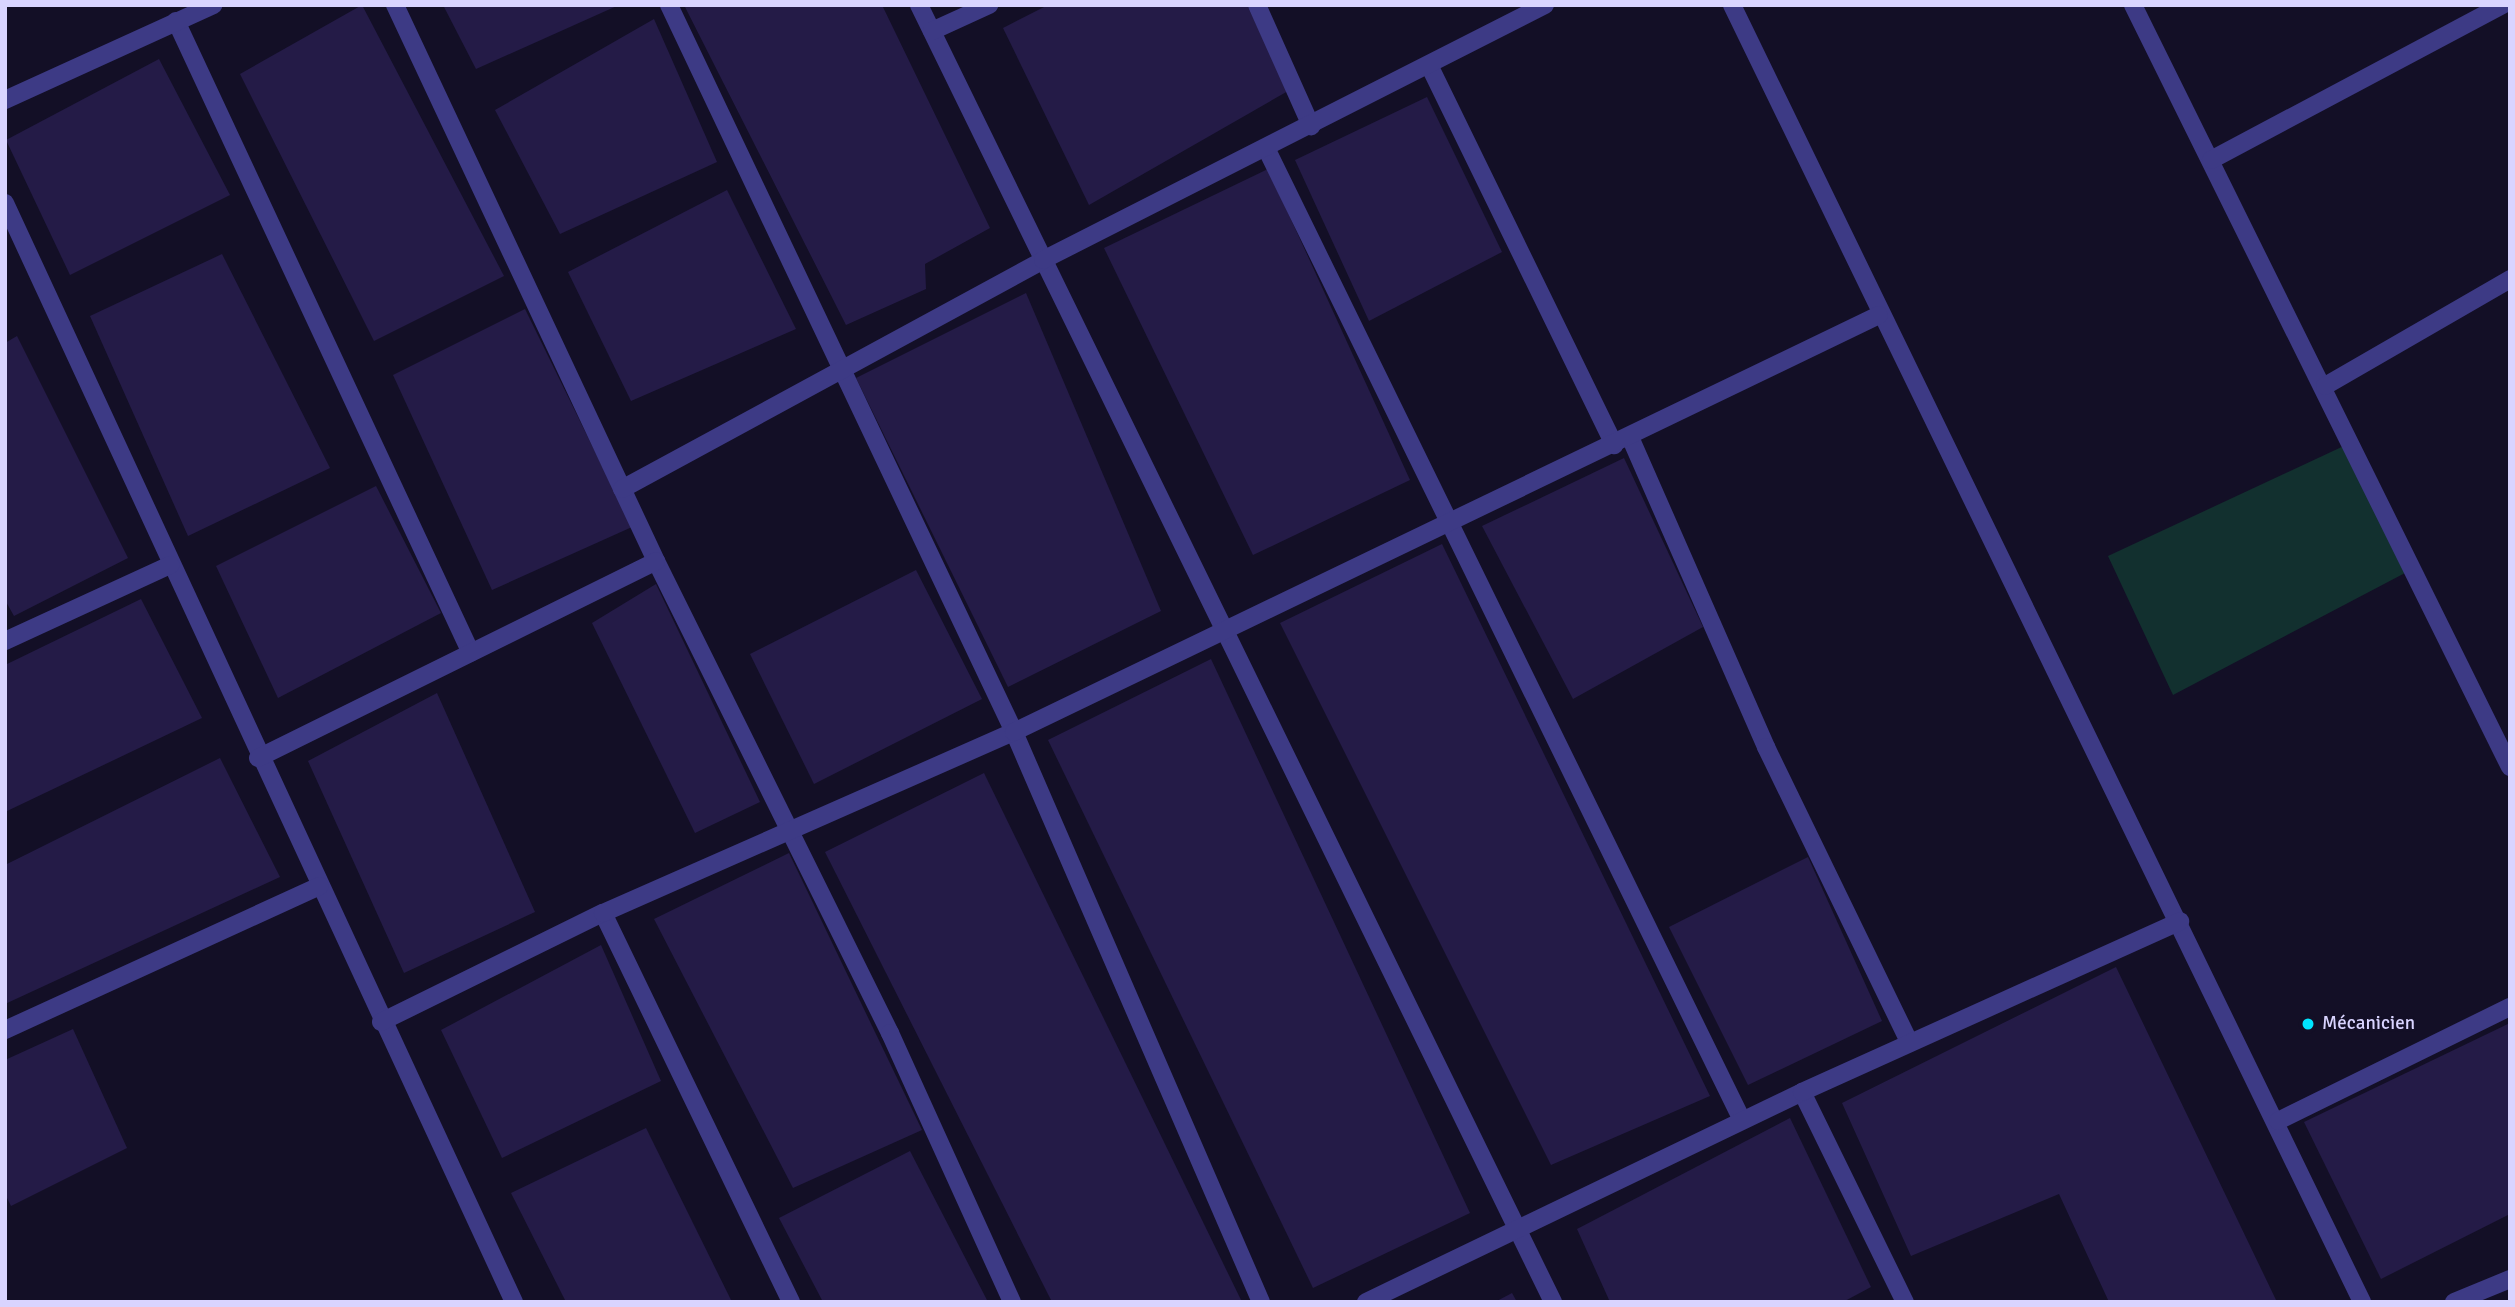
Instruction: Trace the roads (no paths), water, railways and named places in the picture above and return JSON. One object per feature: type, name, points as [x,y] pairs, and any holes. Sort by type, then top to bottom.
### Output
[{"type":"street","points":[[5,100],[213,5]]},
{"type":"street","points":[[395,5],[656,561],[790,831],[1012,1302]]},
{"type":"street","points":[[669,5],[1014,732],[1261,1302]]},
{"type":"street","points":[[919,5],[1553,1302]]},
{"type":"street","points":[[932,31],[989,5]]},
{"type":"street","points":[[1257,5],[1311,126]]},
{"type":"street","points":[[622,489],[1044,260],[1545,5]]},
{"type":"street","points":[[1732,5],[1879,315],[2278,1121],[2361,1302]]},
{"type":"street","points":[[2133,5],[2325,386],[2510,767]]},
{"type":"street","points":[[2211,160],[2503,5]]},
{"type":"street","points":[[176,21],[471,653]]},
{"type":"street","points":[[1429,65],[1614,445]]},
{"type":"street","points":[[1266,148],[1455,523],[1742,1120]]},
{"type":"street","points":[[5,203],[258,758],[514,1302]]},
{"type":"street","points":[[2325,386],[2510,279]]},
{"type":"street","points":[[381,1022],[603,913],[1014,732],[1455,523],[1879,315]]},
{"type":"street","points":[[1630,437],[1766,747],[1910,1043]]},
{"type":"street","points":[[258,758],[656,561]]},
{"type":"street","points":[[5,641],[170,565]]},
{"type":"street","points":[[5,1030],[320,886]]},
{"type":"street","points":[[603,913],[791,1302]]},
{"type":"street","points":[[1366,1302],[1516,1227],[1742,1120],[2180,921]]},
{"type":"street","points":[[2278,1121],[2510,1007]]},
{"type":"street","points":[[1802,1092],[1905,1302]]},
{"type":"street","points":[[2455,1302],[2510,1279]]},
{"type":"place","name":"Mécanicien","points":[[2308,1024]]}]
